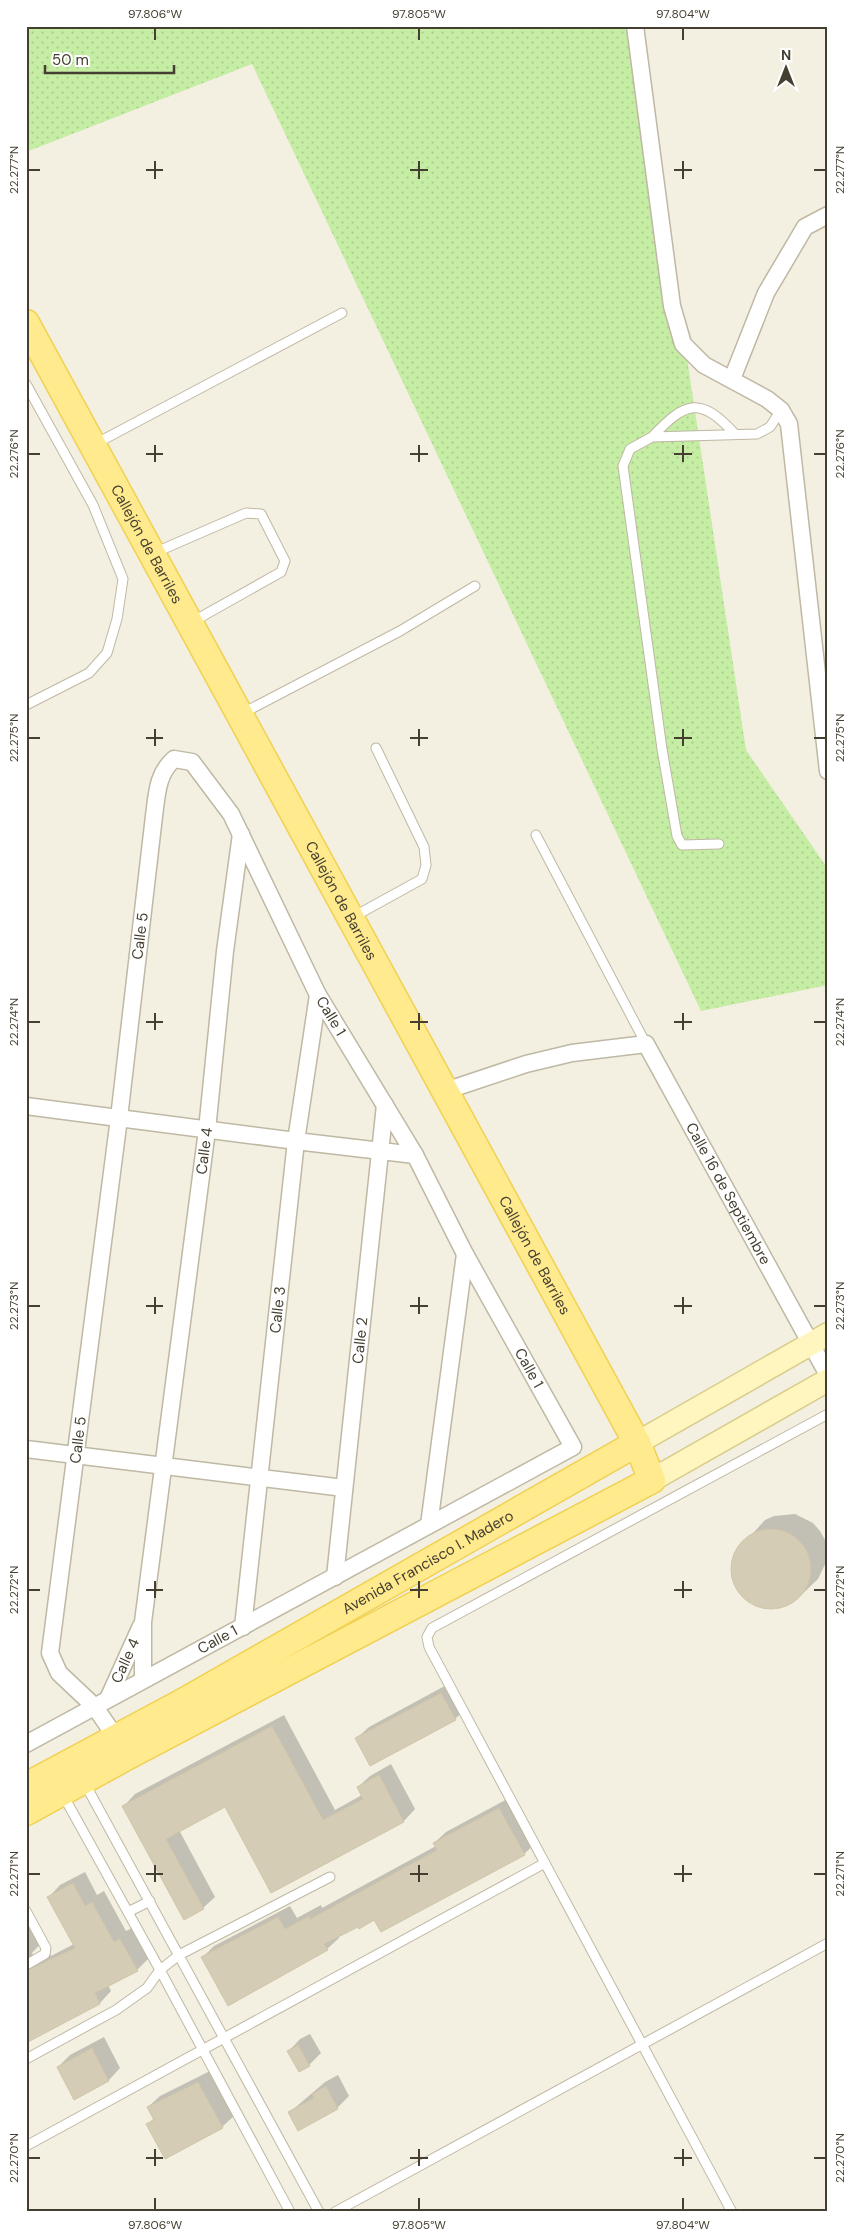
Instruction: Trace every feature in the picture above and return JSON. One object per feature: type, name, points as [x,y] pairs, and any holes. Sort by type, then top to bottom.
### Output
[{"type":"main road","name":"Callejón de Barriles","points":[[26,323],[637,1443],[652,1480]]},
{"type":"main road","name":"Avenida Francisco I. Madero","points":[[122,1747],[637,1443],[819,1339]]},
{"type":"main road","name":"Avenida Francisco I. Madero","points":[[26,1812],[67,1777],[122,1747],[652,1480],[828,1380]]},
{"type":"main road","name":"Avenida Francisco I. Madero","points":[[26,1786],[67,1777]]},
{"type":"street","points":[[635,26],[672,306],[683,344],[704,365],[767,399],[781,410],[789,424],[828,770]]},
{"type":"street","points":[[732,379],[766,293],[805,227],[828,215]]},
{"type":"street","name":"Calle 1","points":[[26,1744],[574,1447],[465,1254],[415,1154],[318,995],[231,814],[192,762],[174,759]]},
{"type":"street","name":"Calle 5","points":[[122,1747],[101,1703],[59,1673],[50,1653],[119,1118],[158,786],[164,768],[174,759]]},
{"type":"street","name":"Calle 4","points":[[144,1679],[144,1622],[207,1130],[225,951],[241,834]]},
{"type":"street","name":"Calle 3","points":[[243,1627],[296,1141],[318,995]]},
{"type":"street","points":[[445,1091],[526,1064],[572,1054],[646,1044]]},
{"type":"street","name":"Calle 16 de Septiembre","points":[[646,1044],[819,1339],[828,1376]]},
{"type":"street","name":"Calle 2","points":[[335,1576],[385,1105]]},
{"type":"street","points":[[26,1106],[296,1141],[415,1154]]},
{"type":"street","points":[[429,1525],[465,1254]]},
{"type":"street","points":[[26,1449],[344,1488]]},
{"type":"street","name":"Calle 4","points":[[101,1703],[144,1622]]},
{"type":"lane","points":[[93,445],[342,313]]},
{"type":"lane","points":[[26,384],[93,505],[123,579],[117,619],[107,653],[88,673],[26,705]]},
{"type":"lane","points":[[719,844],[682,845],[676,836],[662,749],[623,466],[630,449],[652,437],[672,416],[685,409],[703,408],[718,415],[736,434]]},
{"type":"lane","points":[[652,437],[757,434],[770,427],[781,410]]},
{"type":"lane","points":[[152,554],[246,512],[261,514],[285,561],[281,572],[190,623]]},
{"type":"lane","points":[[239,715],[400,632],[475,586]]},
{"type":"lane","points":[[350,918],[422,879],[426,865],[424,847],[376,748]]},
{"type":"lane","points":[[536,835],[646,1044]]},
{"type":"lane","points":[[732,2212],[426,1637],[432,1628],[828,1414]]},
{"type":"lane","points":[[67,1777],[150,1901],[318,2212]]},
{"type":"lane","points":[[67,1777],[128,1912],[290,2212]]},
{"type":"lane","points":[[26,2146],[546,1863]]},
{"type":"lane","points":[[26,2058],[116,2010],[147,1988],[160,1970],[179,1955],[330,1877]]},
{"type":"lane","points":[[128,1912],[150,1901]]},
{"type":"lane","points":[[26,1911],[46,1948],[45,1954],[26,1965]]},
{"type":"lane","points":[[336,2212],[828,1943]]},
{"type":"green space","points":[[26,26],[637,26],[746,750],[828,869],[828,985],[701,1011],[252,64],[26,152]]},
{"type":"building","points":[[763,1529],[779,1529],[800,1540],[811,1561],[811,1577],[800,1598],[779,1609],[763,1609],[749,1603],[737,1591],[731,1577],[731,1561],[737,1547],[749,1535]]},
{"type":"building","points":[[441,1693],[456,1720],[370,1766],[355,1738]]},
{"type":"building","points":[[272,1726],[323,1820],[363,1799],[357,1787],[379,1775],[404,1822],[271,1893],[225,1807],[166,1839],[204,1909],[184,1920],[122,1806]]},
{"type":"building","points":[[499,1808],[525,1855],[381,1932],[374,1920],[359,1929],[358,1927],[324,1944],[328,1950],[228,2006],[201,1957],[278,1917],[285,1929],[309,1916],[310,1919],[437,1850],[433,1843]]},
{"type":"building","points":[[73,1883],[85,1906],[92,1902],[114,1942],[120,1939],[138,1971],[95,1993],[100,2004],[26,2043],[26,1971],[75,1948],[47,1897]]},
{"type":"building","points":[[298,2045],[310,2066],[299,2072],[287,2051]]},
{"type":"building","points":[[92,2048],[109,2081],[74,2100],[57,2067]]},
{"type":"building","points":[[198,2082],[223,2128],[165,2159],[146,2124],[154,2120],[147,2107]]},
{"type":"building","points":[[326,2086],[338,2109],[298,2131],[288,2112],[314,2098],[312,2094]]}]
